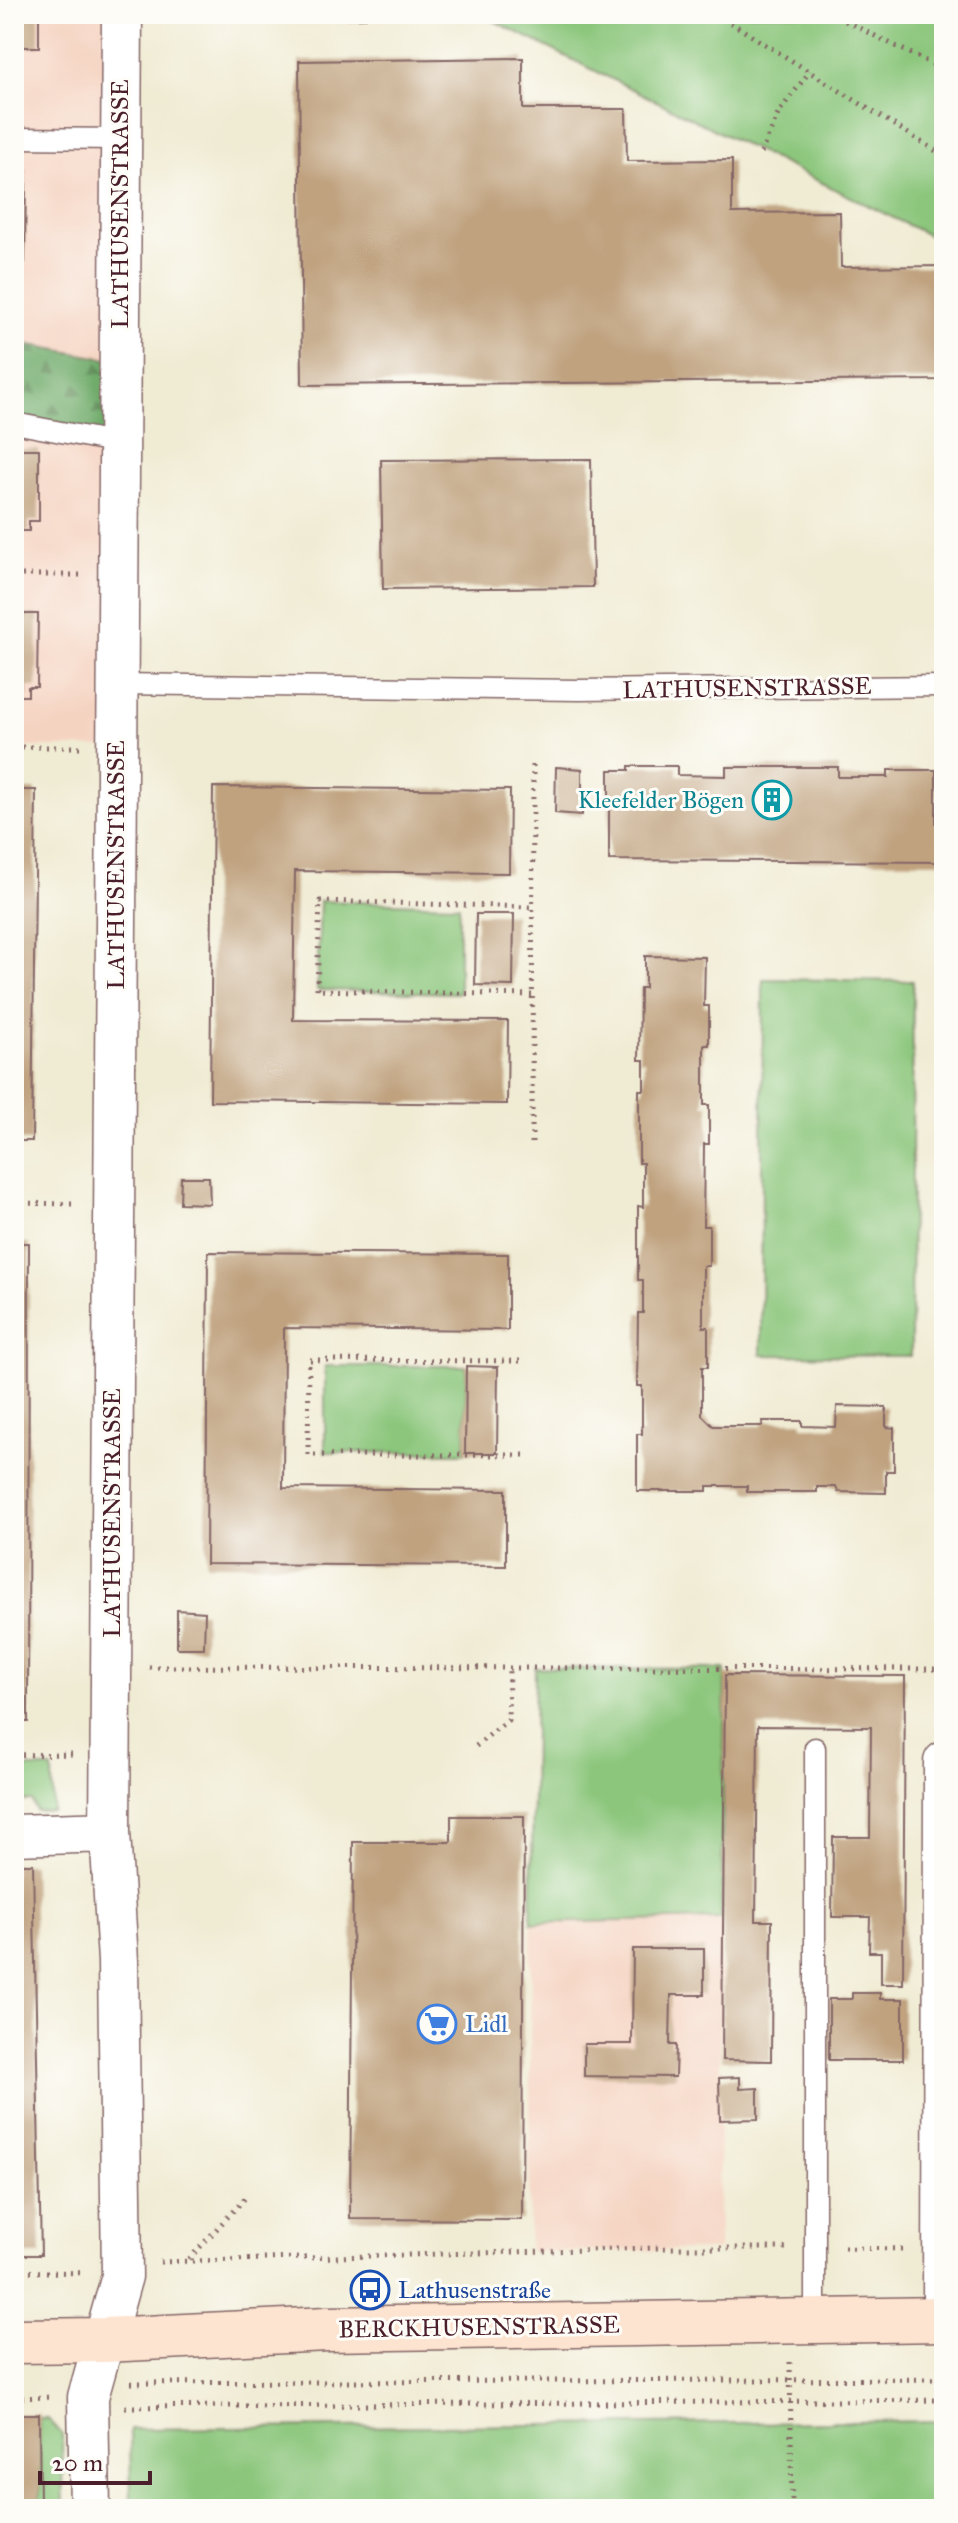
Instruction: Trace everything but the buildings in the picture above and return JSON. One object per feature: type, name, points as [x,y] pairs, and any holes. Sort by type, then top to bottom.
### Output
[{"type":"street","name":"LATHUSENSTRASSE","points":[[90,2509],[88,2397],[122,2276],[118,1961],[110,1832],[122,14]]},
{"type":"street","points":[[943,2319],[944,1762]]},
{"type":"street","points":[[14,1835],[110,1832]]},
{"type":"street","name":"BERCKHUSENSTRASSE","points":[[14,2341],[105,2340],[327,2329],[943,2319]]},
{"type":"lane","points":[[14,138],[121,139]]},
{"type":"lane","points":[[14,423],[119,443]]},
{"type":"lane","name":"LATHUSENSTRASSE","points":[[117,684],[579,690],[944,686]]},
{"type":"lane","points":[[815,1748],[815,2321]]},
{"type":"path","points":[[717,14],[944,156]]},
{"type":"path","points":[[831,14],[944,70]]},
{"type":"path","points":[[761,153],[779,112],[810,71]]},
{"type":"path","points":[[14,575],[118,576]]},
{"type":"path","points":[[14,747],[117,747]]},
{"type":"path","points":[[532,1143],[533,759]]},
{"type":"path","points":[[532,907],[320,901],[317,990],[532,995]]},
{"type":"path","points":[[14,1203],[114,1204]]},
{"type":"path","points":[[524,1455],[308,1455],[309,1360],[526,1361]]},
{"type":"path","points":[[111,1667],[944,1669]]},
{"type":"path","points":[[476,1746],[508,1720],[509,1668]]},
{"type":"path","points":[[14,1755],[111,1754]]},
{"type":"path","points":[[188,2260],[246,2197]]},
{"type":"path","points":[[14,2271],[56,2270],[122,2276],[164,2260],[653,2248],[941,2249]]},
{"type":"path","points":[[88,2397],[126,2383],[944,2379]]},
{"type":"path","points":[[790,2380],[792,2509]]},
{"type":"path","points":[[88,2397],[117,2408],[944,2400]]},
{"type":"shaded area","points":[[14,14],[124,14],[117,747],[14,747]]},
{"type":"shaded area","points":[[721,1919],[719,2250],[529,2251],[531,1923]]},
{"type":"green space","points":[[480,14],[944,14],[944,243]]},
{"type":"green space","points":[[14,342],[119,361],[119,443],[14,423]]},
{"type":"green space","points":[[320,901],[459,905],[459,993],[317,990]]},
{"type":"green space","points":[[763,979],[913,981],[911,1356],[761,1355]]},
{"type":"green space","points":[[325,1366],[466,1366],[465,1453],[325,1452]]},
{"type":"green space","points":[[535,1668],[725,1669],[721,1919],[531,1923]]},
{"type":"green space","points":[[14,1768],[52,1768],[53,1811],[36,1811],[32,1801],[14,1801]]},
{"type":"green space","points":[[39,2418],[48,2419],[62,2434],[64,2509],[40,2509]]},
{"type":"green space","points":[[944,2421],[944,2509],[131,2509],[130,2429]]},
{"type":"place","name":"Kleefelder Bögen","points":[[772,800]]},
{"type":"place","name":"Lidl","points":[[437,2024]]},
{"type":"place","name":"Lathusenstraße","points":[[370,2290]]}]
